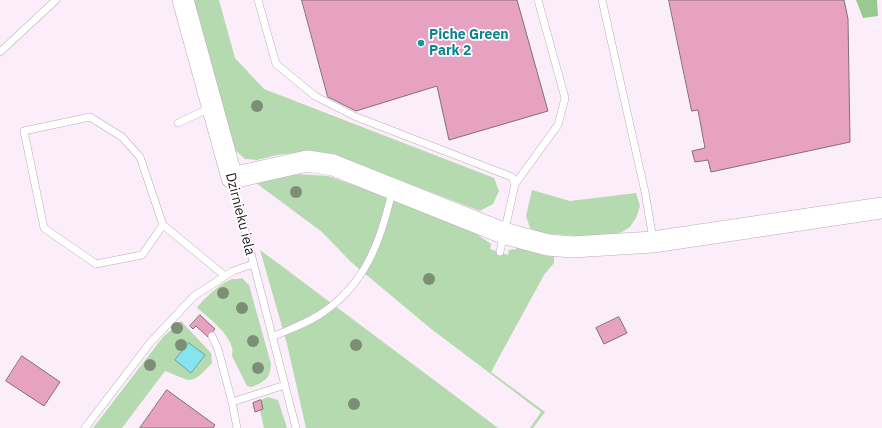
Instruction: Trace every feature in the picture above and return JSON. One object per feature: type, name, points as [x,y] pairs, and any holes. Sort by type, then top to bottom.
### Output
[{"type":"street","name":"Dzirnieku iela","points":[[183,0],[232,178]]},
{"type":"street","points":[[232,178],[307,161],[333,165],[393,189],[502,243],[572,247],[653,242],[882,208]]},
{"type":"lane","points":[[0,52],[56,0]]},
{"type":"lane","points":[[258,0],[276,64],[315,96],[354,116],[512,177],[515,184]]},
{"type":"lane","points":[[502,243],[515,184],[558,125],[565,98],[538,0]]},
{"type":"lane","points":[[602,0],[645,192],[653,242]]},
{"type":"lane","points":[[178,123],[212,107]]},
{"type":"lane","points":[[163,225],[142,255],[96,264],[44,228],[24,131],[90,117],[122,137],[140,157],[163,225],[225,276]]},
{"type":"lane","name":"Dzirnieku iela","points":[[232,178],[296,428]]},
{"type":"lane","points":[[272,337],[298,326],[320,314],[339,299],[358,279],[376,247],[386,218],[393,189]]},
{"type":"lane","points":[[85,428],[150,343],[194,296],[233,271],[253,264]]},
{"type":"lane","points":[[212,336],[218,349],[232,402],[236,426]]},
{"type":"lane","points":[[232,402],[285,385]]},
{"type":"green space","points":[[191,0],[219,0],[235,58],[264,89],[494,178],[499,191],[493,204],[480,211],[335,155],[309,151],[277,155],[257,160],[245,159],[235,150],[229,137]]},
{"type":"green space","points":[[856,0],[877,0],[878,16],[863,18]]},
{"type":"green space","points":[[295,174],[328,176],[364,189],[475,233],[491,244],[490,249],[508,255],[509,250],[516,249],[517,245],[554,253],[554,263],[544,275],[491,372],[545,412],[533,428],[530,428],[541,412],[430,328],[351,262],[322,232],[256,183]]},
{"type":"green space","points":[[532,190],[570,201],[636,193],[640,206],[636,218],[630,227],[622,232],[602,238],[539,233],[530,228],[526,216]]},
{"type":"green space","points":[[260,250],[498,428],[306,428],[287,344]]},
{"type":"green space","points":[[242,278],[249,285],[271,364],[266,379],[252,387],[247,386],[232,356],[232,349],[226,336],[197,308],[208,295],[218,287],[232,279]]},
{"type":"green space","points":[[181,321],[211,353],[212,363],[199,376],[191,380],[181,378],[165,371],[122,428],[93,428],[163,337]]},
{"type":"green space","points":[[268,397],[278,400],[287,428],[264,428],[260,410],[263,409],[261,400]]},
{"type":"water","points":[[189,343],[205,355],[191,373],[175,360]]},
{"type":"building","name":"Piche Green Park 2","points":[[302,0],[517,0],[548,111],[449,140],[437,86],[356,111],[328,97]]},
{"type":"building","points":[[669,0],[844,0],[848,19],[850,142],[711,172],[708,160],[695,162],[692,151],[705,148],[698,110],[692,111]]},
{"type":"building","points":[[200,315],[215,329],[208,337],[196,326],[193,329],[190,326]]},
{"type":"building","points":[[619,317],[627,333],[604,344],[596,328]]},
{"type":"building","points":[[22,356],[60,382],[44,406],[6,381]]},
{"type":"building","points":[[167,390],[215,425],[213,428],[140,428]]},
{"type":"building","points":[[261,400],[263,409],[255,412],[253,403]]},
{"type":"place","name":"Piche Green Park 2","points":[[421,43]]}]
